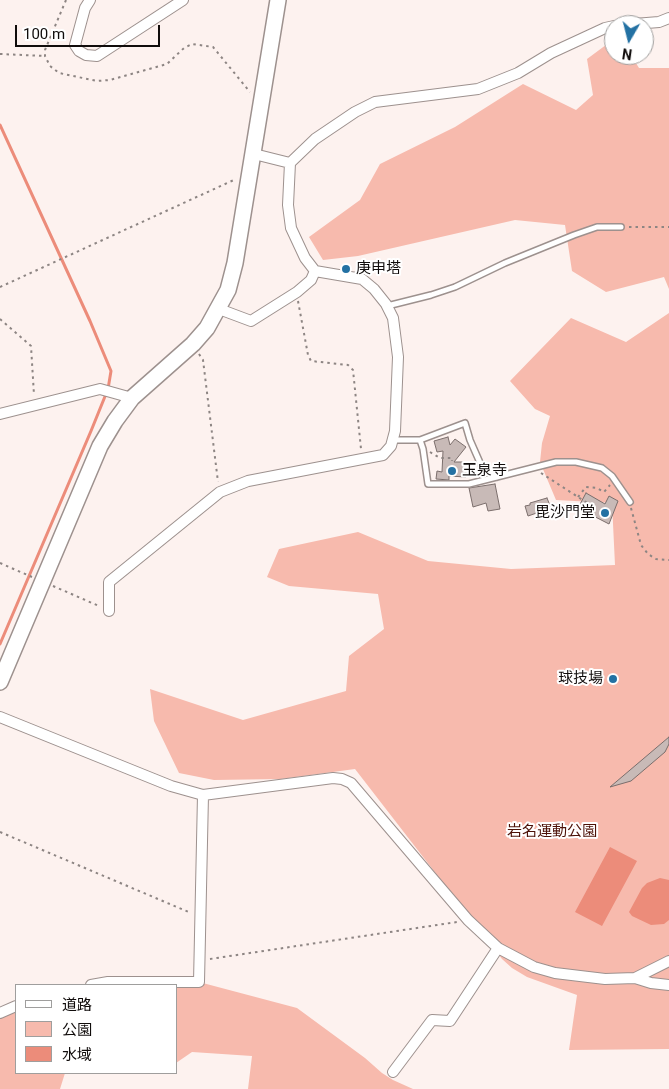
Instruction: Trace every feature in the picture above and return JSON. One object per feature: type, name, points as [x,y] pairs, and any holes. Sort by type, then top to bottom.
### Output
[{"type":"street","points":[[90,0],[85,8],[75,45],[79,51],[86,55],[97,56],[183,0]]},
{"type":"street","points":[[0,682],[100,446],[132,398],[193,344],[207,328],[228,290],[235,263],[250,180],[278,0]]},
{"type":"street","points":[[654,22],[669,18]]},
{"type":"street","points":[[109,611],[109,582],[220,492],[248,481],[383,456],[391,446],[395,430],[398,357],[393,318],[387,306],[374,289],[362,279],[315,271],[305,258],[291,228],[288,205],[290,163],[315,139],[355,112],[375,102],[478,89],[518,73],[550,53],[604,28]]},
{"type":"street","points":[[254,154],[290,163]]},
{"type":"street","points":[[219,309],[251,321],[297,292],[311,280],[315,271]]},
{"type":"street","points":[[0,414],[100,389],[132,398]]},
{"type":"street","points":[[0,717],[171,786],[203,795],[333,778],[351,783],[468,920],[498,948],[534,967],[556,973],[605,979],[635,978],[651,983],[669,985]]},
{"type":"street","points":[[97,984],[108,982],[199,982],[203,795]]},
{"type":"street","points":[[393,1072],[432,1020],[450,1021],[498,948]]},
{"type":"street","points":[[635,978],[669,961]]},
{"type":"street","points":[[0,1013],[15,1006]]},
{"type":"lane","points":[[387,306],[455,287],[505,263],[574,235],[598,227],[621,227]]},
{"type":"lane","points":[[393,440],[420,440],[464,423],[481,465],[497,477]]},
{"type":"lane","points":[[420,440],[428,484],[469,484],[556,462],[576,462],[602,468],[615,480],[630,502]]},
{"type":"path","points":[[66,0],[45,50],[45,56],[50,66],[59,73],[97,81],[110,80],[167,64],[184,48],[192,44],[213,47],[261,105]]},
{"type":"path","points":[[0,54],[45,56]]},
{"type":"path","points":[[0,287],[237,179],[250,180]]},
{"type":"path","points":[[621,227],[669,227]]},
{"type":"path","points":[[297,292],[308,355],[311,361],[348,366],[353,370],[362,459]]},
{"type":"path","points":[[0,318],[31,346],[34,406]]},
{"type":"path","points":[[193,344],[203,360],[220,492]]},
{"type":"path","points":[[423,449],[440,458],[452,458],[452,461]]},
{"type":"path","points":[[553,480],[596,508]]},
{"type":"path","points":[[578,498],[586,487],[597,488],[604,492],[615,480]]},
{"type":"path","points":[[630,502],[641,545],[648,554],[656,559],[669,560]]},
{"type":"path","points":[[0,832],[201,918]]},
{"type":"path","points":[[200,961],[468,920]]},
{"type":"green space","points":[[604,46],[604,65],[637,65],[639,68],[669,68],[669,289],[664,277],[606,292],[572,271],[565,225],[515,220],[358,256],[323,260],[309,237],[360,200],[380,164],[455,127],[523,84],[576,110],[593,95],[587,59]]},
{"type":"green space","name":"岩名運動公園","points":[[669,313],[669,1049],[569,1050],[577,995],[527,977],[502,959],[355,769],[281,779],[214,780],[179,773],[154,721],[150,689],[243,720],[346,691],[349,656],[384,629],[378,594],[289,586],[267,577],[279,549],[358,532],[428,561],[511,569],[615,565],[612,503],[556,500],[540,462],[542,443],[550,416],[535,409],[510,381],[571,318],[626,342]]},
{"type":"green space","points":[[199,982],[297,1008],[365,1058],[382,1073],[413,1089],[248,1089],[252,1056],[192,1052],[178,1062],[178,985]]},
{"type":"green space","points":[[15,1006],[15,1074],[65,1074],[60,1089],[0,1089],[0,1013]]},
{"type":"water","points":[[610,847],[637,861],[602,926],[575,912]]},
{"type":"water","points":[[660,878],[669,880],[669,920],[664,924],[651,925],[632,916],[629,912],[642,888],[647,883]]},
{"type":"building","points":[[448,437],[450,445],[455,439],[466,447],[454,462],[466,462],[466,477],[449,476],[449,480],[436,479],[437,471],[442,472],[443,451],[437,452],[434,441]]},
{"type":"building","points":[[495,484],[500,509],[488,511],[486,503],[473,507],[469,488]]},
{"type":"building","points":[[586,493],[605,504],[609,496],[618,501],[609,524],[578,508]]},
{"type":"building","points":[[547,498],[551,508],[528,516],[525,506]]},
{"type":"building","points":[[669,737],[669,744],[665,752],[631,781],[610,787]]},
{"type":"waterway","points":[[0,125],[111,371],[108,389],[91,431],[0,644]]},
{"type":"place","name":"庚申塔","points":[[346,269]]},
{"type":"place","name":"玉泉寺","points":[[452,471]]},
{"type":"place","name":"毘沙門堂","points":[[605,513]]},
{"type":"place","name":"球技場","points":[[613,679]]}]
